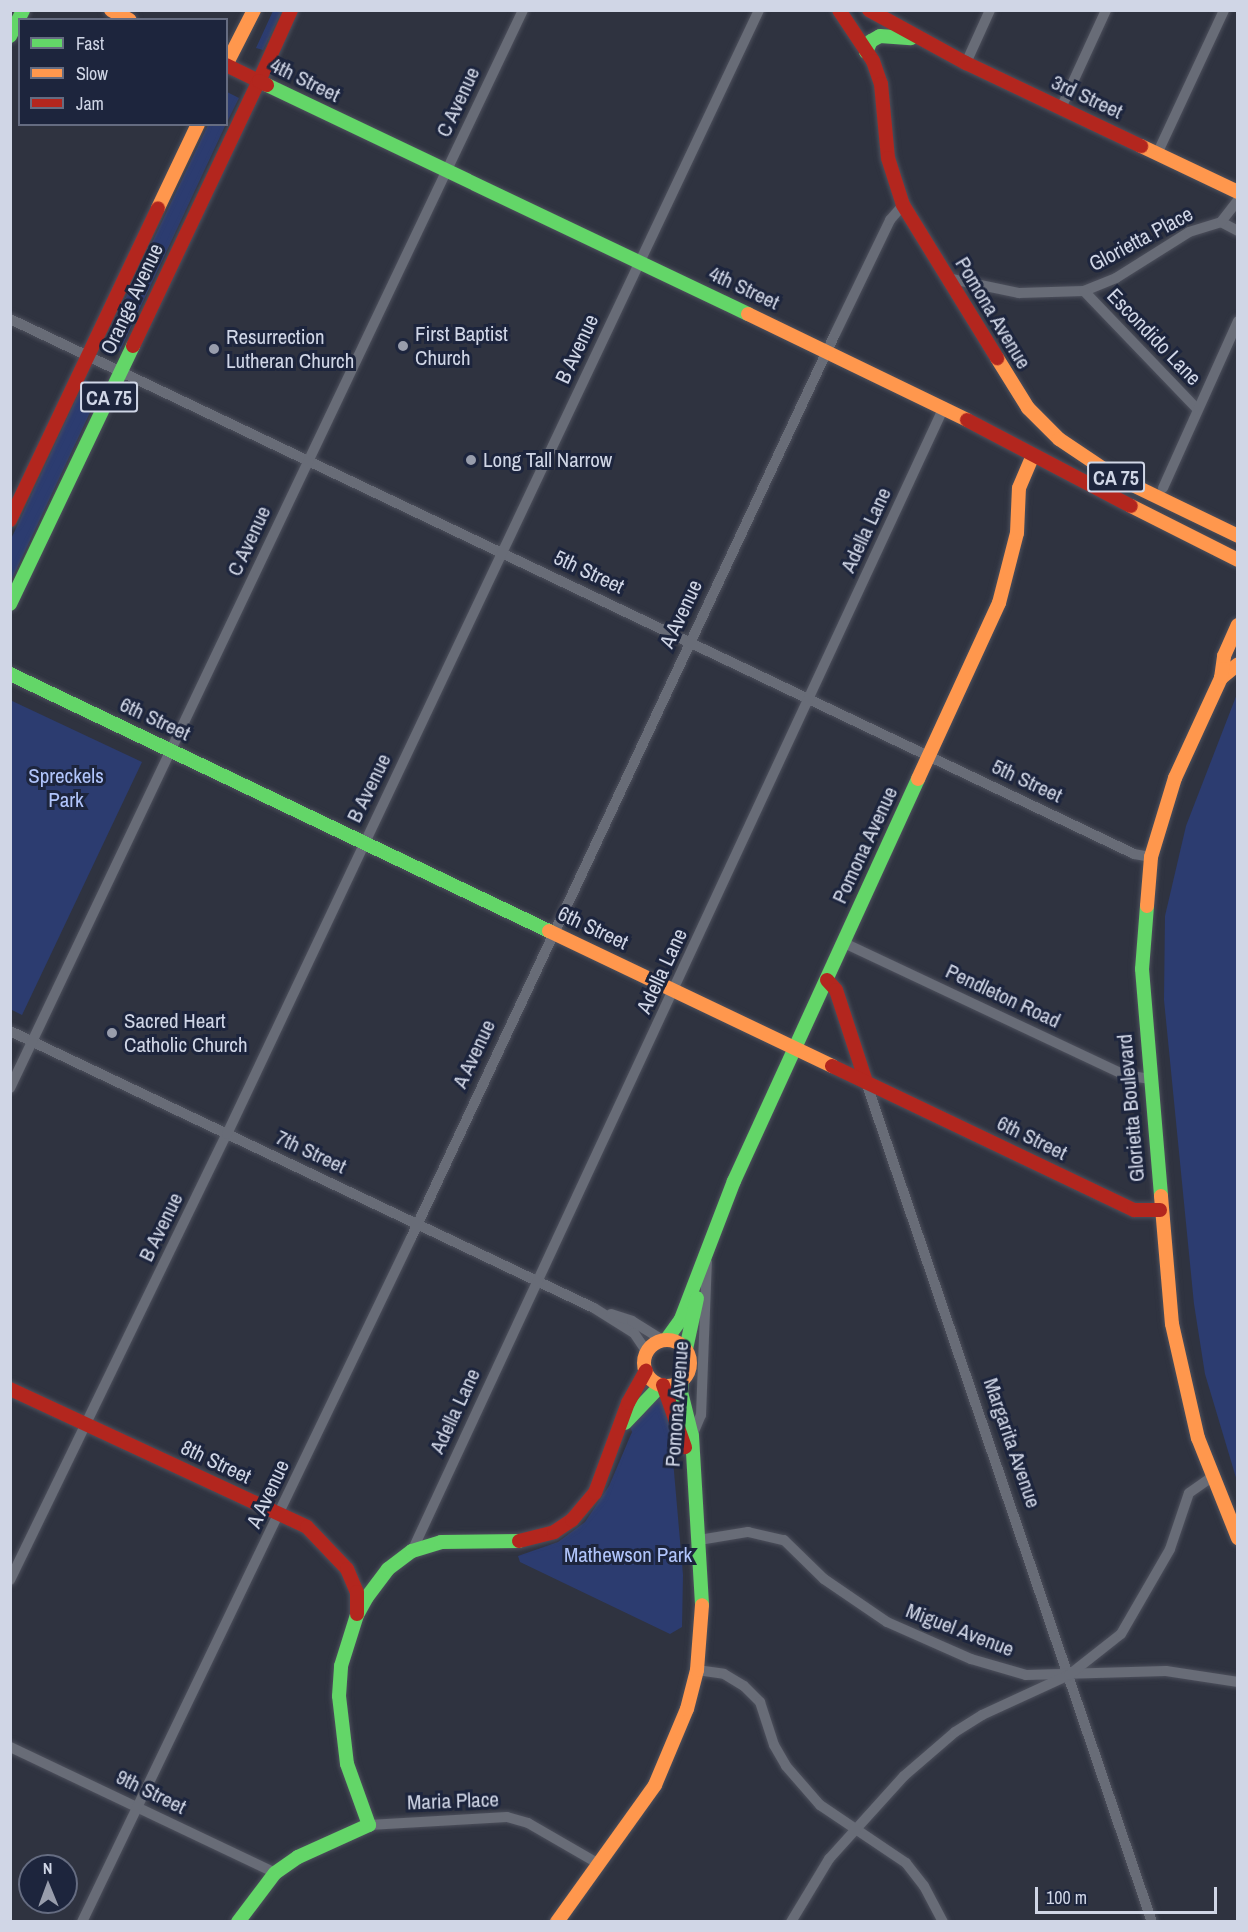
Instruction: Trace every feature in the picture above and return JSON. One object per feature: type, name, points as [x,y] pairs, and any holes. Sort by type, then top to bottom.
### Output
[{"type":"main road","points":[[111,10],[126,18]]},
{"type":"main road","points":[[228,63],[254,10]]},
{"type":"main road","name":"Orange Avenue","points":[[10,604],[291,10]]},
{"type":"main road","name":"Pomona Avenue","points":[[839,10],[866,52],[881,84],[891,171],[903,205],[1028,408],[1059,440],[1114,476],[1238,537]]},
{"type":"main road","name":"3rd Street","points":[[872,11],[966,63],[1238,192]]},
{"type":"main road","points":[[10,36],[18,19]]},
{"type":"main road","name":"3rd Street","points":[[866,52],[871,41],[880,36],[919,39]]},
{"type":"main road","name":"4th Street","points":[[228,66],[944,407],[1032,457],[1238,560]]},
{"type":"main road","name":"Orange Avenue","points":[[10,520],[197,126]]},
{"type":"main road","name":"Pomona Avenue","points":[[665,1340],[686,1349],[690,1363],[682,1380],[662,1385],[646,1371],[647,1352],[665,1340],[681,1319],[708,1245],[842,942],[930,756],[1009,575],[1017,533],[1019,488],[1032,457]]},
{"type":"main road","name":"Glorietta Boulevard","points":[[1238,625],[1224,656],[1221,678],[1175,778],[1151,858],[1142,969],[1160,1210],[1172,1324],[1184,1389],[1213,1476],[1238,1538]]},
{"type":"main road","name":"Glorietta Boulevard","points":[[1221,678],[1238,663]]},
{"type":"main road","name":"6th Street","points":[[10,674],[1134,1210],[1160,1210]]},
{"type":"main road","name":"Margarita Avenue","points":[[827,980],[836,990],[866,1082]]},
{"type":"main road","points":[[686,1349],[708,1245]]},
{"type":"main road","points":[[238,1922],[275,1873],[349,1832],[369,1825],[347,1764],[340,1730],[341,1666],[357,1615],[388,1569],[412,1551],[441,1542],[527,1541],[554,1532],[572,1520],[595,1493],[628,1403],[646,1371]]},
{"type":"main road","points":[[682,1380],[681,1392],[692,1436]]},
{"type":"main road","points":[[618,1433],[662,1385],[693,1475]]},
{"type":"main road","name":"8th Street","points":[[10,1389],[307,1527],[333,1551],[356,1588],[357,1615]]},
{"type":"main road","name":"Pomona Avenue","points":[[557,1922],[655,1785],[687,1709],[697,1670],[702,1611],[692,1436]]},
{"type":"street","name":"C Avenue","points":[[10,1088],[523,10]]},
{"type":"street","name":"B Avenue","points":[[10,1580],[88,1425],[227,1134],[759,10]]},
{"type":"street","points":[[966,63],[990,10]]},
{"type":"street","points":[[1061,108],[1106,10]]},
{"type":"street","points":[[1157,154],[1224,10]]},
{"type":"street","name":"Glorietta Place","points":[[947,278],[1019,293],[1084,291],[1116,278],[1189,232],[1221,222],[1238,200]]},
{"type":"street","name":"A Avenue","points":[[82,1922],[279,1515],[552,932],[890,221],[903,205]]},
{"type":"street","points":[[1221,222],[1238,231]]},
{"type":"street","name":"Escondido Lane","points":[[1084,291],[1197,410]]},
{"type":"street","name":"5th Street","points":[[10,319],[1134,854],[1151,858]]},
{"type":"street","name":"Escondido Lane","points":[[1163,488],[1238,321]]},
{"type":"street","name":"Adella Lane","points":[[412,1551],[675,990],[944,407]]},
{"type":"street","name":"Pendleton Road","points":[[842,942],[1125,1075],[1149,1079]]},
{"type":"street","name":"7th Street","points":[[10,1031],[594,1308],[632,1321],[665,1340]]},
{"type":"street","name":"Margarita Avenue","points":[[866,1082],[1152,1922]]},
{"type":"street","name":"Pomona Avenue","points":[[692,1436],[701,1415],[708,1245]]},
{"type":"street","name":"7th Street","points":[[594,1308],[634,1333],[647,1352]]},
{"type":"street","points":[[791,1922],[829,1859],[904,1776],[956,1732],[992,1710],[1069,1675],[1121,1635],[1170,1549],[1189,1493],[1213,1476]]},
{"type":"street","name":"Miguel Avenue","points":[[699,1540],[748,1532],[784,1540],[824,1579],[912,1636],[1026,1675],[1166,1671],[1238,1682]]},
{"type":"street","points":[[697,1670],[724,1674],[744,1686],[760,1702],[774,1745],[786,1766],[820,1805],[856,1827],[906,1863],[941,1918]]},
{"type":"street","name":"9th Street","points":[[10,1747],[275,1873]]},
{"type":"street","name":"Maria Place","points":[[369,1825],[507,1817],[528,1823],[599,1864]]},
{"type":"green space","points":[[273,11],[282,11],[263,50],[256,48]]},
{"type":"green space","points":[[228,92],[239,98],[228,120]]},
{"type":"green space","points":[[208,126],[225,126],[120,351],[104,343]]},
{"type":"green space","points":[[85,380],[102,387],[11,581],[11,539]]},
{"type":"green space","points":[[1237,694],[1237,1481],[1205,1374],[1194,1304],[1164,1000],[1165,916],[1186,826]]},
{"type":"green space","name":"Spreckels Park","points":[[10,700],[142,762],[22,1015],[10,1009]]},
{"type":"green space","name":"Mathewson Park","points":[[660,1395],[675,1433],[671,1437],[683,1575],[682,1627],[670,1634],[520,1562],[518,1556],[558,1542],[585,1522],[609,1486],[632,1432],[630,1426]]},
{"type":"traffic: fast","points":[[19,18],[23,10]]},
{"type":"traffic: fast","points":[[10,36],[18,20]]},
{"type":"traffic: fast","points":[[866,52],[871,41],[880,36],[911,38]]},
{"type":"traffic: fast","points":[[267,85],[748,314]]},
{"type":"traffic: fast","points":[[10,604],[133,346]]},
{"type":"traffic: fast","points":[[10,674],[549,931]]},
{"type":"traffic: fast","points":[[666,1340],[681,1319],[734,1181],[918,779]]},
{"type":"traffic: fast","points":[[1147,906],[1142,969],[1161,1196]]},
{"type":"traffic: fast","points":[[686,1349],[697,1298]]},
{"type":"traffic: fast","points":[[682,1380],[681,1392],[692,1436],[702,1605]]},
{"type":"traffic: fast","points":[[625,1423],[661,1385]]},
{"type":"traffic: fast","points":[[238,1922],[275,1873],[298,1857],[369,1825],[347,1764],[339,1696],[341,1666],[357,1615],[367,1597],[388,1569],[412,1551],[441,1542],[519,1541]]},
{"type":"traffic: slow","points":[[111,10],[126,18]]},
{"type":"traffic: slow","points":[[228,61],[254,10]]},
{"type":"traffic: slow","points":[[158,208],[197,126]]},
{"type":"traffic: slow","points":[[1141,146],[1238,192]]},
{"type":"traffic: slow","points":[[748,314],[967,420]]},
{"type":"traffic: slow","points":[[997,358],[1028,408],[1059,439],[1114,476],[1238,536]]},
{"type":"traffic: slow","points":[[918,779],[999,603],[1017,533],[1019,488],[1032,457]]},
{"type":"traffic: slow","points":[[1131,506],[1238,560]]},
{"type":"traffic: slow","points":[[1147,906],[1151,857],[1175,778],[1221,678],[1224,656],[1238,625]]},
{"type":"traffic: slow","points":[[1221,678],[1238,664]]},
{"type":"traffic: slow","points":[[549,931],[832,1066]]},
{"type":"traffic: slow","points":[[1161,1196],[1172,1324],[1198,1438],[1238,1538]]},
{"type":"traffic: slow","points":[[667,1340],[683,1347],[690,1363],[683,1379],[667,1386],[651,1379],[644,1363],[651,1347],[667,1340]]},
{"type":"traffic: slow","points":[[557,1922],[655,1785],[687,1709],[697,1670],[702,1605]]},
{"type":"traffic: jam","points":[[228,66],[259,81],[291,10]]},
{"type":"traffic: jam","points":[[839,10],[873,61],[881,84],[888,158],[903,205],[997,358]]},
{"type":"traffic: jam","points":[[869,10],[966,63],[1141,146]]},
{"type":"traffic: jam","points":[[133,346],[259,81],[267,85]]},
{"type":"traffic: jam","points":[[10,520],[158,208]]},
{"type":"traffic: jam","points":[[967,420],[1131,506]]},
{"type":"traffic: jam","points":[[827,980],[836,990],[866,1082]]},
{"type":"traffic: jam","points":[[832,1066],[1134,1210],[1160,1210]]},
{"type":"traffic: jam","points":[[519,1541],[554,1532],[572,1520],[595,1493],[628,1403],[646,1371]]},
{"type":"traffic: jam","points":[[663,1385],[685,1447]]},
{"type":"traffic: jam","points":[[10,1389],[307,1527],[347,1569],[357,1592],[357,1614]]},
{"type":"place","name":"First Baptist Church","points":[[403,346]]},
{"type":"place","name":"Resurrection Lutheran Church","points":[[214,349]]},
{"type":"place","name":"Long Tall Narrow","points":[[471,460]]},
{"type":"place","name":"Sacred Heart Catholic Church","points":[[112,1033]]}]
